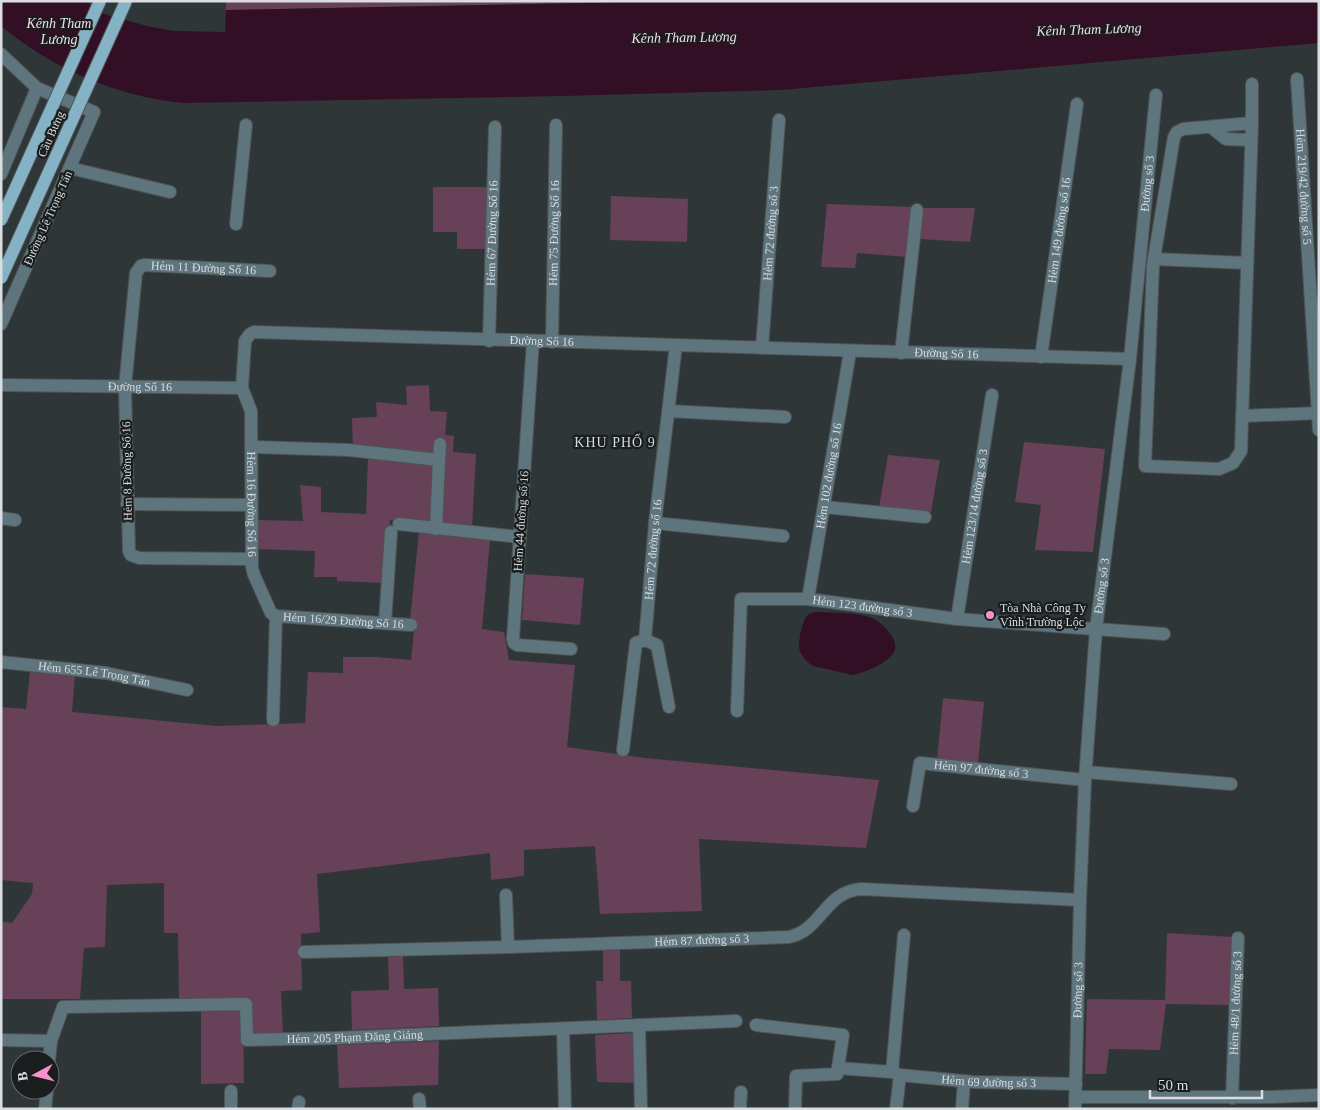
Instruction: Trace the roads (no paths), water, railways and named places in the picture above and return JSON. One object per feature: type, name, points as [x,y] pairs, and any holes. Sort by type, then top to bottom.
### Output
[{"type":"main road","name":"Cầu Bưng","points":[[1,220],[100,1]]},
{"type":"main road","name":"Cầu Bưng","points":[[1,278],[126,1]]},
{"type":"street","points":[[1,54],[37,88],[1,174]]},
{"type":"street","name":"Hẻm 219/42 đường số 5","points":[[1297,79],[1319,430]]},
{"type":"street","points":[[1252,84],[1252,123],[1241,451],[1237,460],[1229,466],[1219,469],[1145,466],[1154,259],[1176,134],[1183,129],[1252,123]]},
{"type":"street","name":"Đường Lê Trọng Tấn","points":[[1,324],[94,112],[37,88]]},
{"type":"street","name":"Đường số 3","points":[[1076,1103],[1080,900],[1085,776],[1096,629],[1130,359],[1156,95]]},
{"type":"street","name":"Hẻm 149 đường số 16","points":[[1041,357],[1077,104]]},
{"type":"street","name":"Hẻm 72 đường số 3","points":[[762,348],[779,120]]},
{"type":"street","points":[[236,224],[246,125]]},
{"type":"street","name":"Hẻm 75 Đường Số 16","points":[[552,342],[556,125]]},
{"type":"street","name":"Hẻm 67 Đường Số 16","points":[[489,341],[495,127]]},
{"type":"street","points":[[1211,127],[1226,140],[1251,140]]},
{"type":"street","points":[[70,168],[170,192]]},
{"type":"street","points":[[901,353],[917,210]]},
{"type":"street","points":[[1154,259],[1247,263]]},
{"type":"street","name":"Hẻm 11 Đường Số 16","points":[[125,386],[136,273],[140,266],[270,271]]},
{"type":"street","name":"Đường Số 16","points":[[1,386],[242,388],[245,341],[254,332],[489,341],[1130,359]]},
{"type":"street","name":"Hẻm 44 đường số 16","points":[[533,342],[514,643],[517,645],[571,649]]},
{"type":"street","name":"Hẻm 72 đường số 16","points":[[623,750],[636,643],[644,640],[655,523],[676,345]]},
{"type":"street","name":"Hẻm 102 đường số 16","points":[[808,599],[850,352]]},
{"type":"street","name":"Hẻm 8 Đường Số 16","points":[[125,386],[127,504],[131,555],[139,558],[252,559]]},
{"type":"street","name":"Hẻm 16 Đường Số 16","points":[[242,388],[250,408],[252,559],[254,575],[270,612],[276,616]]},
{"type":"street","name":"Hẻm 123/14 đường số 3","points":[[957,619],[992,395]]},
{"type":"street","points":[[668,412],[785,417]]},
{"type":"street","points":[[1242,416],[1318,413]]},
{"type":"street","points":[[436,529],[440,444]]},
{"type":"street","points":[[252,447],[349,450],[439,460]]},
{"type":"street","points":[[127,504],[251,505]]},
{"type":"street","points":[[824,507],[925,517]]},
{"type":"street","points":[[1,518],[15,520]]},
{"type":"street","points":[[655,523],[783,536]]},
{"type":"street","points":[[385,623],[395,528],[436,529],[520,537]]},
{"type":"street","name":"Hẻm 123 đường số 3","points":[[737,712],[741,599],[808,599],[957,619],[1164,634]]},
{"type":"street","points":[[273,720],[276,616]]},
{"type":"street","name":"Hẻm 16/29 Đường Số 16","points":[[276,616],[411,625]]},
{"type":"street","points":[[644,640],[657,645],[669,707]]},
{"type":"street","name":"Hẻm 655 Lê Trọng Tấn","points":[[1,662],[106,673],[187,690]]},
{"type":"street","name":"Hẻm 97 đường số 3","points":[[912,806],[920,763],[1085,776]]},
{"type":"street","points":[[1085,776],[1231,784]]},
{"type":"street","name":"Hẻm 87 đường số 3","points":[[304,952],[789,937],[807,929],[833,900],[844,893],[856,890],[1080,900]]},
{"type":"street","points":[[506,894],[508,947]]},
{"type":"street","points":[[896,1109],[896,1074],[904,935]]},
{"type":"street","name":"Hẻm 48/1 đường số 3","points":[[1232,1098],[1238,938]]},
{"type":"street","name":"Hẻm 205 Phạm Đăng Giảng","points":[[50,1050],[51,1041],[63,1007],[246,1004],[247,1040],[736,1021]]},
{"type":"street","points":[[639,1025],[641,1109]]},
{"type":"street","points":[[756,1025],[844,1035],[837,1074],[796,1076],[795,1109]]},
{"type":"street","points":[[563,1029],[565,1109]]},
{"type":"street","points":[[1,1040],[51,1041]]},
{"type":"street","name":"Hẻm 69 đường số 3","points":[[838,1068],[964,1081],[1076,1084]]},
{"type":"street","points":[[962,1109],[964,1081]]},
{"type":"street","points":[[231,1091],[231,1109]]},
{"type":"street","points":[[740,1109],[741,1092]]},
{"type":"street","points":[[1076,1103],[1232,1098],[1272,1103],[1319,1095]]},
{"type":"water","name":"Kênh Tham Lương","points":[[1,1],[86,1],[101,13],[147,26],[174,31],[225,32],[226,10],[684,1],[1319,1],[1319,43],[780,90],[182,103],[133,94],[109,87],[86,78],[42,55],[1,26]]},
{"type":"water","points":[[810,613],[854,614],[874,619],[892,636],[895,650],[883,663],[853,675],[813,666],[802,655],[799,644],[805,619]]},
{"type":"place","name":"Tòa Nhà Công Ty Vĩnh Trường Lộc","points":[[990,615]]},
{"type":"district","name":"KHU PHỐ 9","points":[[615,442]]}]
